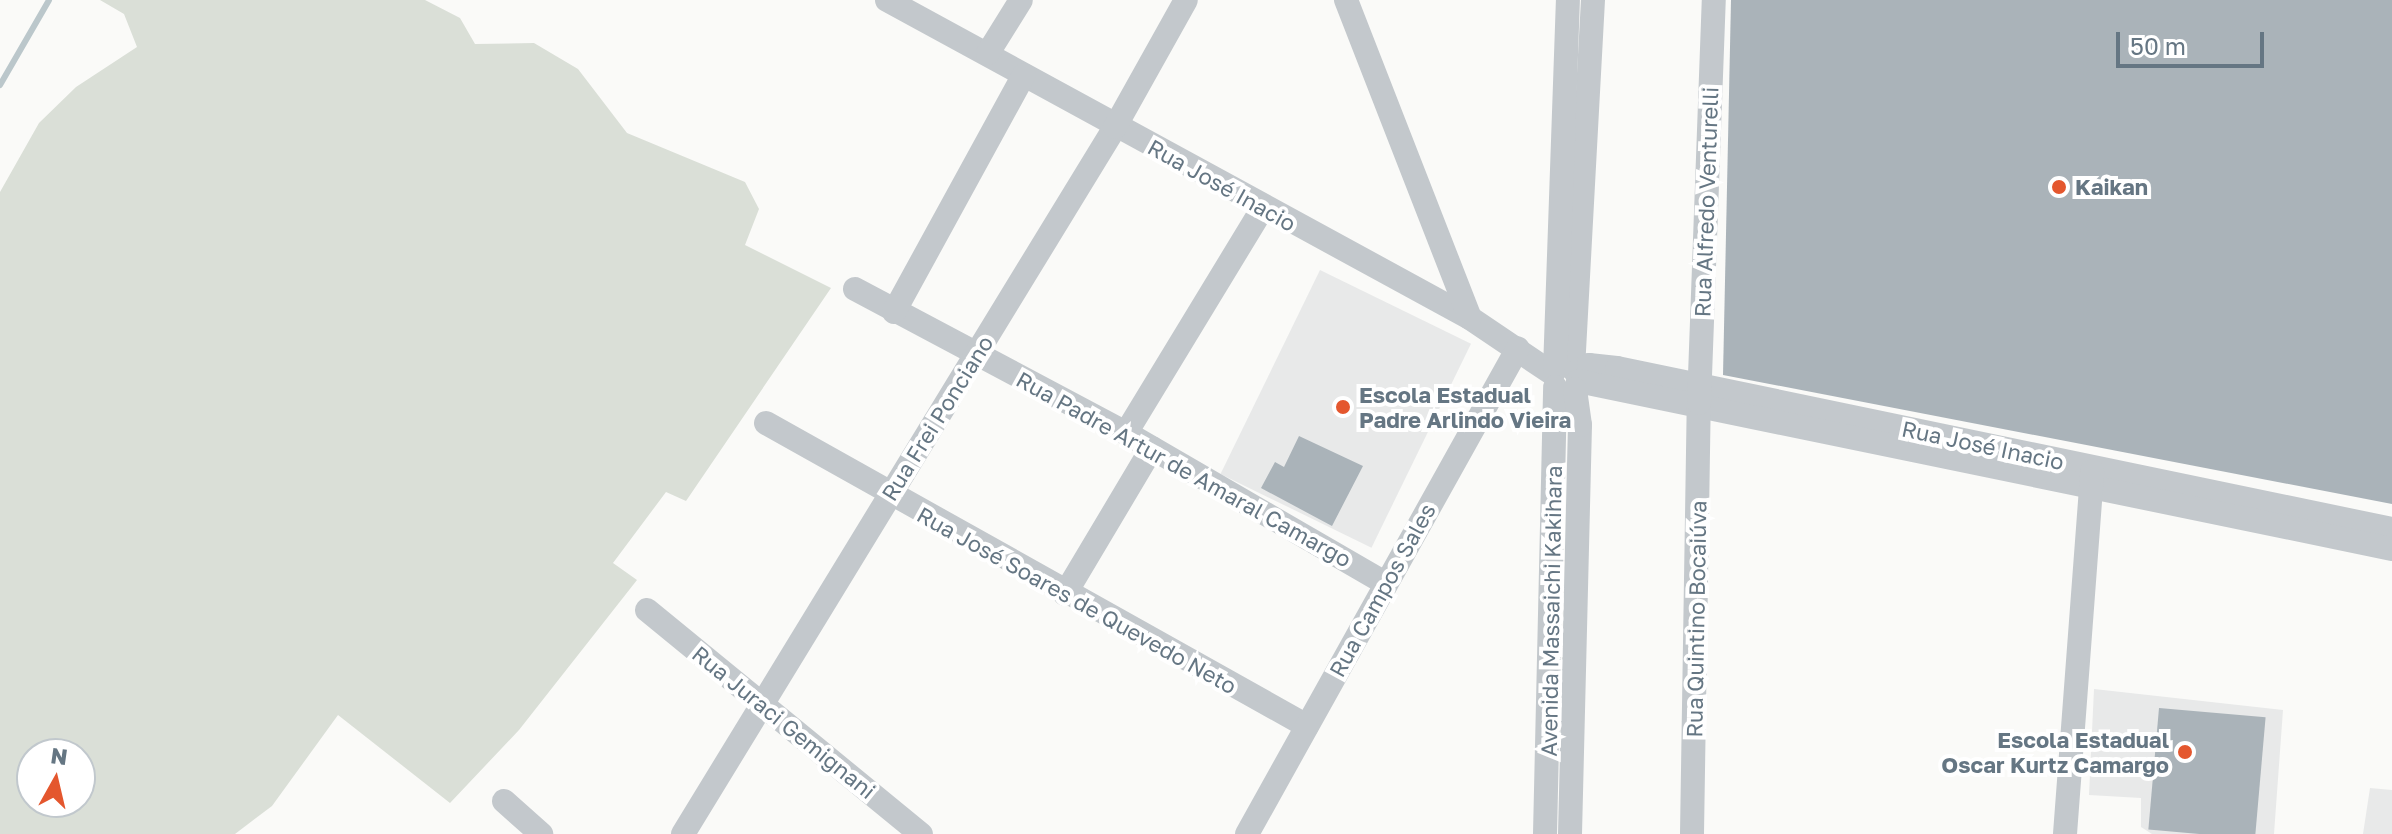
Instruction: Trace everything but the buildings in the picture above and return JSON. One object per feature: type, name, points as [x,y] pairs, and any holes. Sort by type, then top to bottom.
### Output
[{"type":"street","name":"Rua José Inacio","points":[[887,0],[988,53],[1263,208],[1470,318],[1566,377],[1699,394],[2092,477],[2392,549]]},
{"type":"street","points":[[988,53],[1021,0]]},
{"type":"street","name":"Rua Frei Ponciano","points":[[683,834],[1115,127],[1186,0]]},
{"type":"street","points":[[1346,0],[1470,318]]},
{"type":"street","name":"Avenida Massaichi Kakihara","points":[[1568,0],[1566,377],[1580,425],[1570,834]]},
{"type":"street","name":"Avenida Massaichi Kakihara","points":[[1545,834],[1566,377],[1593,0]]},
{"type":"street","name":"Rua Alfredo Venturelli","points":[[1699,394],[1714,0]]},
{"type":"street","points":[[894,312],[1024,75]]},
{"type":"street","points":[[1126,433],[1263,208]]},
{"type":"street","name":"Rua Padre Artur de Amaral Camargo","points":[[855,289],[1126,433],[1385,583]]},
{"type":"street","name":"Rua Campos Sales","points":[[1247,834],[1518,348]]},
{"type":"street","name":"Rua Quintino Bocaiúva","points":[[1692,834],[1699,394]]},
{"type":"street","name":"Rua José Soares de Quevedo Neto","points":[[766,423],[888,496],[1307,726]]},
{"type":"street","points":[[1065,594],[1152,448]]},
{"type":"street","name":"Rua José Inacio","points":[[2092,477],[2392,529]]},
{"type":"street","points":[[2065,834],[2092,477]]},
{"type":"street","name":"Rua Juraci Gemignani","points":[[647,610],[765,703],[921,834]]},
{"type":"street","points":[[504,801],[541,834]]},
{"type":"shaded area","points":[[100,0],[425,0],[460,18],[475,44],[534,43],[578,69],[627,133],[745,182],[759,209],[745,245],[831,288],[686,501],[666,492],[613,563],[637,580],[519,730],[450,803],[338,715],[272,806],[235,834],[0,834],[0,192],[39,123],[76,87],[137,47],[124,14]]},
{"type":"shaded area","name":"Escola Estadual Padre Arlindo Vieira","points":[[1320,270],[1471,344],[1371,548],[1220,474]]},
{"type":"shaded area","name":"Escola Estadual Oscar Kurtz Camargo","points":[[2094,689],[2283,710],[2274,834],[2152,834],[2141,827],[2141,798],[2089,795]]},
{"type":"shaded area","points":[[2370,788],[2392,790],[2392,834],[2363,834]]},
{"type":"waterway","points":[[0,85],[49,0]]},
{"type":"place","name":"Kaikan","points":[[2059,187]]},
{"type":"place","name":"Escola Estadual Padre Arlindo Vieira","points":[[1343,407]]},
{"type":"place","name":"Escola Estadual Oscar Kurtz Camargo","points":[[2185,752]]}]
